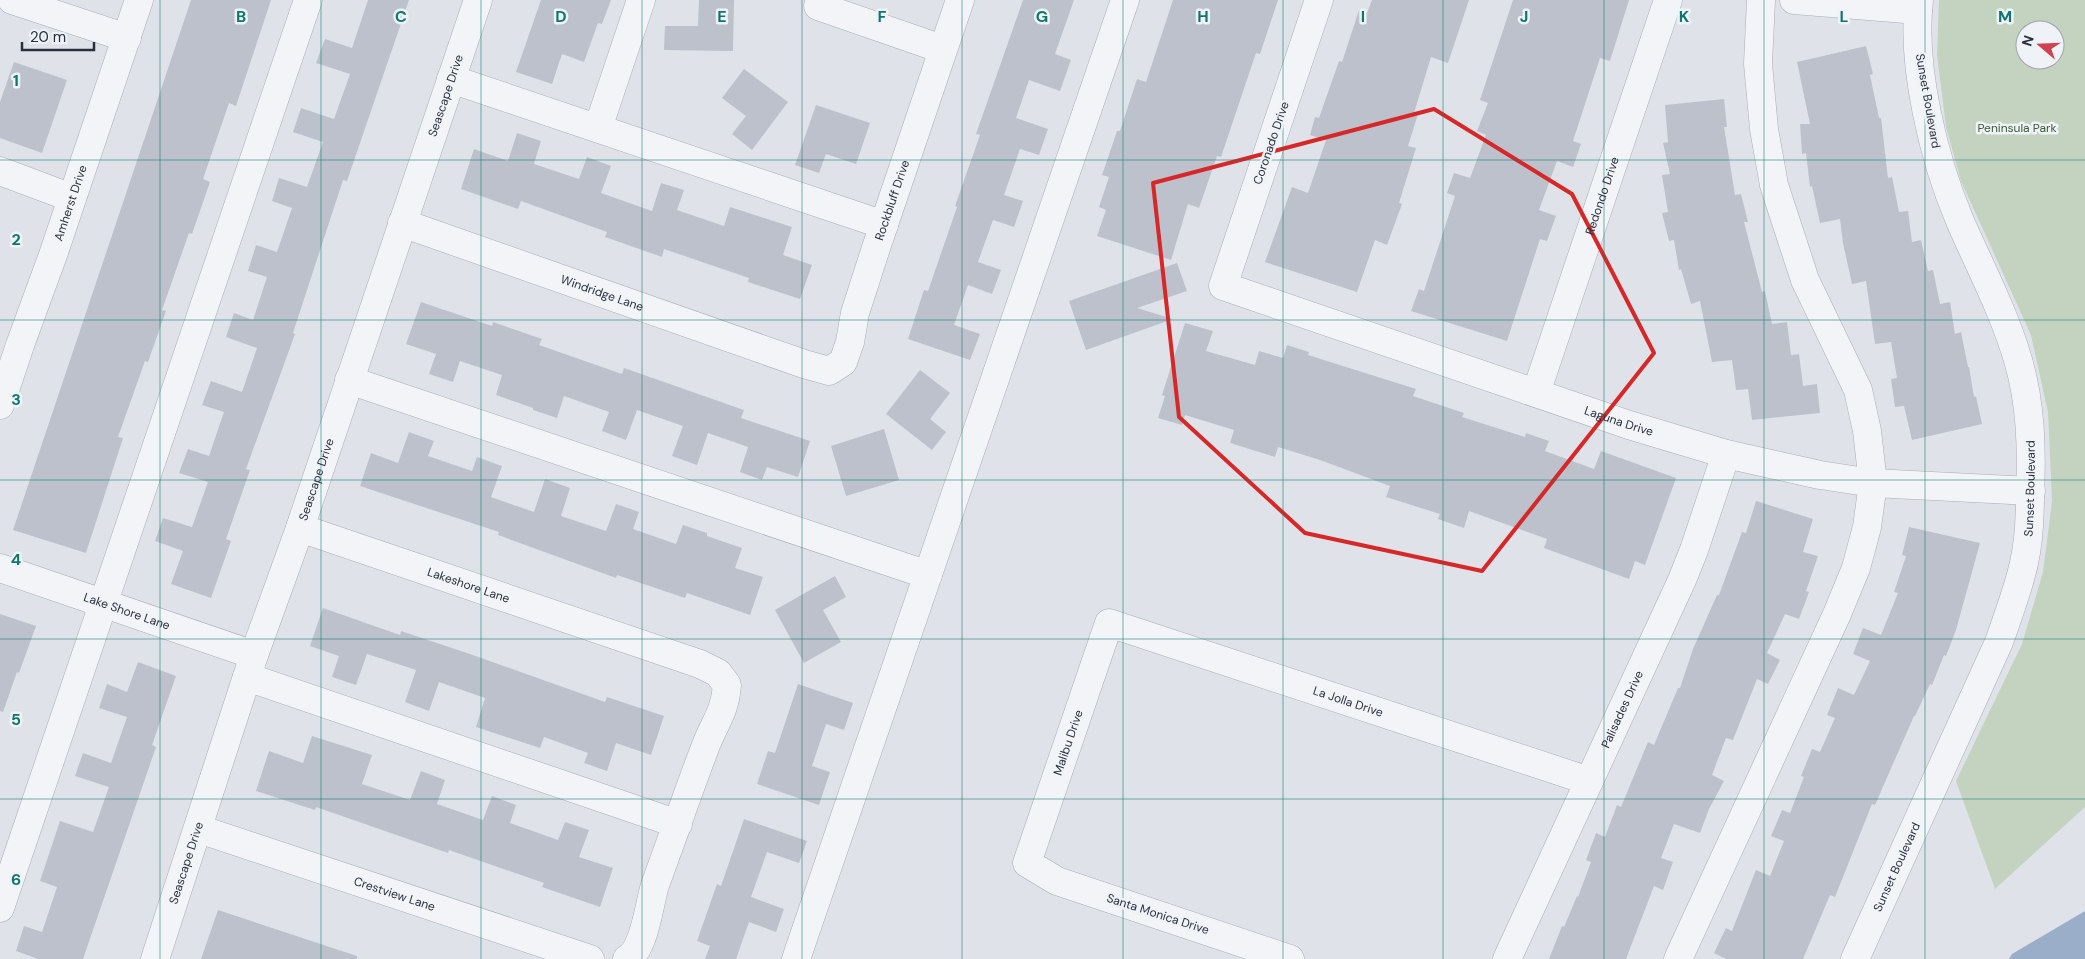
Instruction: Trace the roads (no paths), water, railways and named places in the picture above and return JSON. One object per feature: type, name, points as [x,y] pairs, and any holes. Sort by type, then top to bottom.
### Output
[{"type":"street","points":[[12,0],[126,38]]},
{"type":"street","name":"Amherst Drive","points":[[0,405],[10,342],[72,198],[139,0]]},
{"type":"street","points":[[0,908],[308,0]]},
{"type":"street","name":"Seascape Drive","points":[[155,959],[251,666],[300,528],[478,0]]},
{"type":"street","points":[[598,128],[641,0]]},
{"type":"street","name":"Rockbluff Drive","points":[[804,364],[829,371],[843,362],[850,342],[855,314],[942,49],[960,0]]},
{"type":"street","points":[[796,959],[1125,0]]},
{"type":"street","name":"Coronado Drive","points":[[1223,286],[1319,0]]},
{"type":"street","name":"Redondo Drive","points":[[1536,393],[1668,0]]},
{"type":"street","points":[[1678,959],[1853,576],[1867,527],[1873,483],[1867,431],[1858,390],[1805,280],[1774,184],[1764,129],[1758,64],[1761,0]]},
{"type":"street","points":[[1794,0],[1919,5]]},
{"type":"street","name":"Sunset Boulevard","points":[[1855,959],[1999,642],[2013,602],[2024,561],[2029,524],[2032,443],[2019,361],[2004,320],[1949,195],[1940,165],[1924,91],[1919,51],[1919,5]]},
{"type":"street","points":[[818,6],[942,49]]},
{"type":"street","points":[[451,79],[884,225]]},
{"type":"street","points":[[0,171],[72,198]]},
{"type":"street","name":"Windridge Lane","points":[[402,223],[804,364]]},
{"type":"street","name":"Laguna Drive","points":[[1223,286],[1536,393],[1726,454],[1820,475],[1873,483],[2031,491]]},
{"type":"street","points":[[349,380],[928,574]]},
{"type":"street","name":"Palisades Drive","points":[[1507,959],[1682,580],[1698,541],[1726,454]]},
{"type":"street","name":"Lakeshore Lane","points":[[300,528],[636,644],[700,664],[718,673],[727,685],[726,702],[707,743],[678,824]]},
{"type":"street","name":"Lake Shore Lane","points":[[0,568],[104,604],[251,666],[678,824]]},
{"type":"street","name":"La Jolla Drive","points":[[1109,623],[1589,781]]},
{"type":"street","name":"Malibu Drive","points":[[1027,863],[1109,623]]},
{"type":"street","points":[[627,959],[631,957],[641,939],[653,891],[678,824]]},
{"type":"street","name":"Crestview Lane","points":[[199,829],[590,959]]},
{"type":"street","name":"Santa Monica Drive","points":[[1027,863],[1057,881],[1290,959]]},
{"type":"water","points":[[2085,911],[2085,959],[2009,959],[2012,954]]},
{"type":"park label","name":"Peninsula Park","points":[[2017,128]]}]
